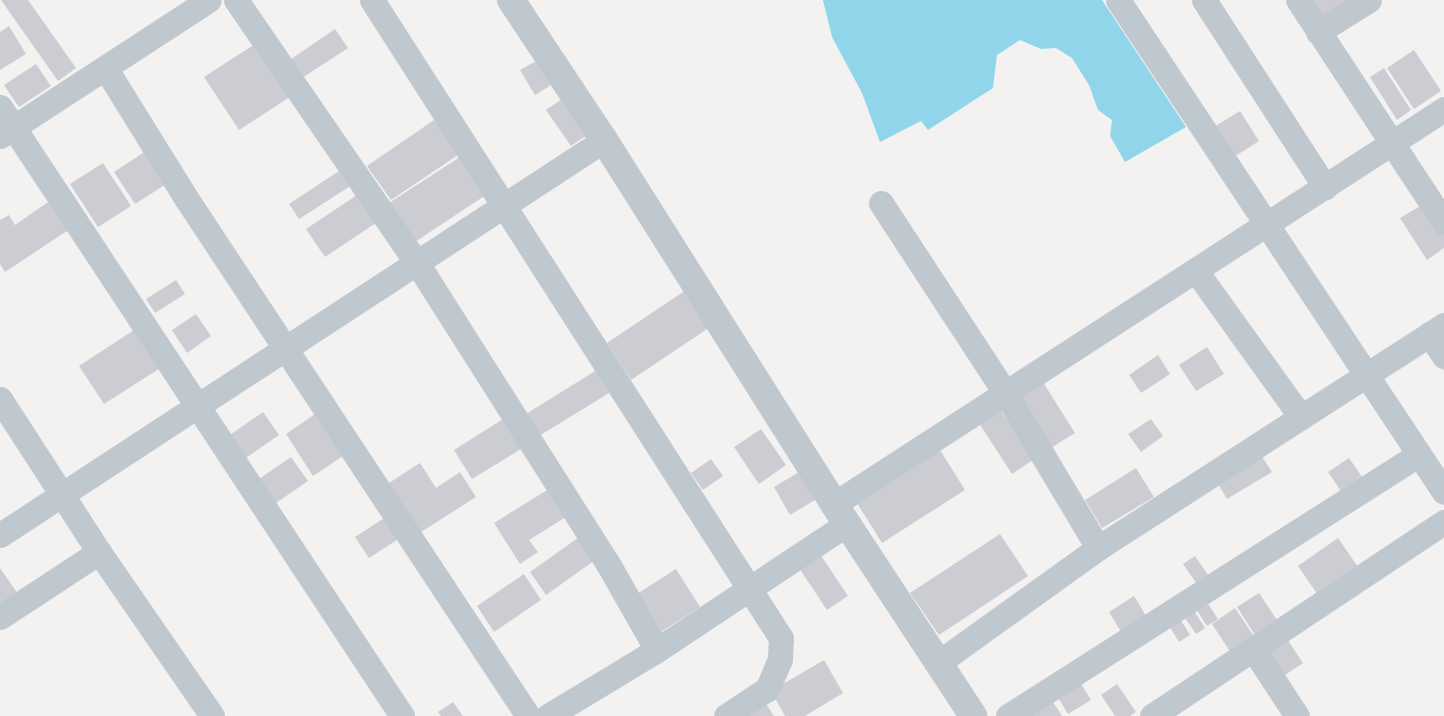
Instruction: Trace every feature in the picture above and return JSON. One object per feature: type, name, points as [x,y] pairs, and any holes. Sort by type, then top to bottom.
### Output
[{"type":"street","points":[[209,0],[106,69],[4,124],[198,408],[402,716]]},
{"type":"street","points":[[236,0],[417,263],[607,562],[657,650]]},
{"type":"street","points":[[372,0],[781,638],[780,659],[767,689],[726,716]]},
{"type":"street","points":[[511,0],[604,140],[840,514],[973,716]]},
{"type":"street","points":[[1118,0],[1266,225],[1368,374],[1444,492]]},
{"type":"street","points":[[1204,0],[1325,187]]},
{"type":"street","points":[[1298,0],[1444,222]]},
{"type":"street","points":[[1318,32],[1369,0]]},
{"type":"street","points":[[106,69],[186,198],[528,716]]},
{"type":"street","points":[[548,716],[657,650],[750,590],[840,514],[1006,394],[1444,109]]},
{"type":"street","points":[[0,535],[287,350],[503,203],[604,140]]},
{"type":"street","points":[[881,203],[1006,394],[1098,548]]},
{"type":"street","points":[[1196,271],[1301,417]]},
{"type":"street","points":[[938,663],[1098,548],[1437,330],[1444,356]]},
{"type":"street","points":[[4,414],[62,495],[212,716]]},
{"type":"street","points":[[1008,716],[1419,454]]},
{"type":"street","points":[[1152,716],[1444,522]]},
{"type":"street","points":[[0,617],[99,552]]},
{"type":"street","points":[[1253,649],[1297,716]]},
{"type":"water","points":[[823,0],[1102,0],[1186,127],[1125,162],[1110,136],[1112,120],[1098,110],[1089,85],[1072,58],[1056,48],[1041,49],[1020,40],[997,55],[993,88],[928,130],[921,121],[880,142],[862,93],[832,37]]},
{"type":"building","points":[[1,0],[28,0],[76,68],[58,81]]},
{"type":"building","points":[[1311,0],[1353,0],[1323,19]]},
{"type":"building","points":[[9,26],[26,54],[0,70],[0,32]]},
{"type":"building","points":[[335,29],[348,48],[299,80],[287,62]]},
{"type":"building","points":[[261,40],[296,93],[239,130],[204,77]]},
{"type":"building","points":[[1414,50],[1441,91],[1414,109],[1387,68]]},
{"type":"building","points":[[536,61],[551,85],[535,95],[520,70]]},
{"type":"building","points":[[36,64],[51,86],[19,107],[4,85]]},
{"type":"building","points":[[1384,68],[1411,110],[1397,120],[1370,77]]},
{"type":"building","points":[[565,97],[590,133],[571,146],[546,110]]},
{"type":"building","points":[[1240,111],[1259,141],[1231,159],[1212,128]]},
{"type":"building","points":[[437,118],[461,153],[391,200],[367,166]]},
{"type":"building","points":[[152,147],[174,179],[135,204],[114,172]]},
{"type":"building","points":[[460,157],[486,195],[415,242],[389,203]]},
{"type":"building","points":[[103,163],[131,206],[98,227],[70,184]]},
{"type":"building","points":[[345,167],[355,183],[299,219],[289,204]]},
{"type":"building","points":[[360,193],[379,221],[325,257],[306,229]]},
{"type":"building","points":[[51,200],[70,229],[5,272],[0,264],[0,220],[9,215],[15,225]]},
{"type":"building","points":[[1427,202],[1444,229],[1444,248],[1427,260],[1400,218]]},
{"type":"building","points":[[176,280],[185,294],[155,313],[146,299]]},
{"type":"building","points":[[689,288],[713,325],[631,380],[607,343]]},
{"type":"building","points":[[196,314],[211,336],[187,353],[172,330]]},
{"type":"building","points":[[140,326],[165,365],[104,404],[79,366]]},
{"type":"building","points":[[1207,347],[1224,374],[1196,391],[1179,365]]},
{"type":"building","points":[[1158,355],[1170,374],[1141,393],[1129,375]]},
{"type":"building","points":[[600,368],[614,390],[539,436],[526,414]]},
{"type":"building","points":[[1041,379],[1075,433],[1046,451],[1013,397]]},
{"type":"building","points":[[998,406],[1033,460],[1012,474],[977,420]]},
{"type":"building","points":[[321,410],[349,452],[313,476],[286,434]]},
{"type":"building","points":[[263,412],[279,435],[243,460],[227,437]]},
{"type":"building","points":[[508,416],[526,446],[472,479],[454,450]]},
{"type":"building","points":[[1151,419],[1163,436],[1141,452],[1128,434]]},
{"type":"building","points":[[761,429],[786,465],[759,484],[734,447]]},
{"type":"building","points":[[940,450],[965,490],[882,543],[857,503]]},
{"type":"building","points":[[1261,455],[1272,472],[1227,499],[1217,482]]},
{"type":"building","points":[[291,457],[308,481],[276,503],[259,479]]},
{"type":"building","points":[[1349,458],[1362,477],[1341,491],[1328,472]]},
{"type":"building","points":[[711,459],[723,476],[703,490],[691,473]]},
{"type":"building","points":[[420,463],[436,488],[460,472],[476,497],[421,532],[389,483]]},
{"type":"building","points":[[1136,468],[1154,497],[1102,528],[1085,500]]},
{"type":"building","points":[[799,472],[815,500],[790,515],[774,487]]},
{"type":"building","points":[[552,487],[569,515],[529,540],[538,552],[520,564],[494,523]]},
{"type":"building","points":[[389,515],[403,536],[369,558],[355,537]]},
{"type":"building","points":[[1000,534],[1028,576],[939,635],[910,593]]},
{"type":"building","points":[[582,535],[598,558],[546,595],[530,572]]},
{"type":"building","points":[[1338,538],[1360,570],[1320,598],[1298,566]]},
{"type":"building","points":[[820,554],[848,596],[827,610],[799,568]]},
{"type":"building","points":[[1195,556],[1211,579],[1199,587],[1183,564]]},
{"type":"building","points":[[0,568],[18,594],[0,607]]},
{"type":"building","points":[[676,569],[700,607],[661,632],[637,594]]},
{"type":"building","points":[[524,574],[541,600],[494,632],[477,606]]},
{"type":"building","points":[[1259,593],[1279,623],[1257,638],[1237,607]]},
{"type":"building","points":[[1134,596],[1148,619],[1123,635],[1109,612]]},
{"type":"building","points":[[1205,599],[1218,619],[1207,626],[1194,606]]},
{"type":"building","points":[[1191,606],[1205,628],[1196,634],[1181,612]]},
{"type":"building","points":[[1235,608],[1255,638],[1231,653],[1212,624]]},
{"type":"building","points":[[1177,614],[1190,635],[1179,642],[1166,621]]},
{"type":"building","points":[[1285,636],[1303,663],[1279,679],[1261,651]]},
{"type":"building","points":[[824,660],[843,693],[805,716],[785,716],[771,691]]},
{"type":"building","points":[[1079,680],[1091,700],[1068,714],[1056,694]]},
{"type":"building","points":[[1117,684],[1136,712],[1130,716],[1115,716],[1101,695]]},
{"type":"building","points":[[761,696],[774,716],[732,716]]},
{"type":"building","points":[[1051,699],[1062,716],[1026,716]]},
{"type":"building","points":[[453,702],[463,716],[441,716],[438,712]]}]
